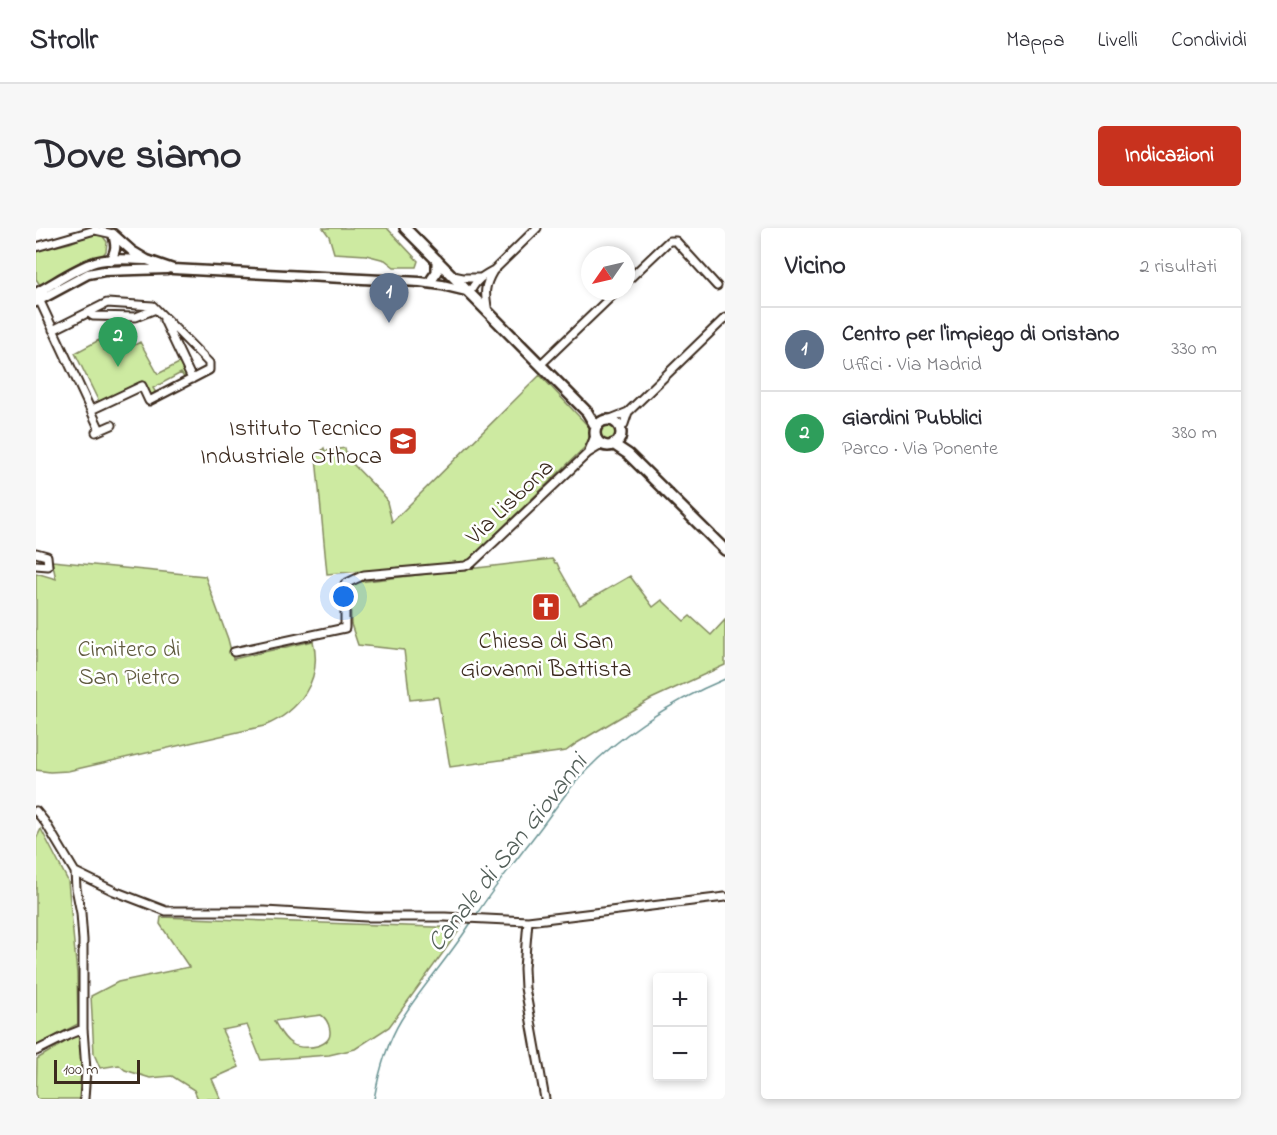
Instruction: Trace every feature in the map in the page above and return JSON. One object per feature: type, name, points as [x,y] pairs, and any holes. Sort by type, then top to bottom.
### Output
[{"type":"main road","points":[[405,228],[601,426]]},
{"type":"main road","points":[[432,279],[437,272],[437,260]]},
{"type":"main road","points":[[601,426],[616,422],[614,439],[725,550]]},
{"type":"main road","points":[[601,426],[597,440],[614,439]]},
{"type":"street","points":[[488,313],[486,284],[494,271],[537,228]]},
{"type":"street","points":[[36,247],[95,230],[112,230],[132,251],[147,260],[173,269]]},
{"type":"street","points":[[37,297],[88,274],[96,268],[115,265],[116,247],[112,230]]},
{"type":"street","points":[[635,273],[669,241],[676,241],[717,286]]},
{"type":"street","points":[[115,260],[124,266],[153,269]]},
{"type":"street","points":[[37,297],[84,267],[96,262],[147,260]]},
{"type":"street","points":[[88,274],[104,271],[173,269],[420,282],[442,285],[468,293],[479,278]]},
{"type":"street","points":[[420,282],[446,276],[479,278],[494,271]]},
{"type":"street","points":[[37,297],[91,410],[98,431],[112,425]]},
{"type":"street","points":[[540,365],[608,300]]},
{"type":"street","points":[[53,330],[107,303],[153,306],[209,363],[210,370],[149,401],[142,386],[91,410]]},
{"type":"street","points":[[89,313],[93,316],[136,317],[159,312]]},
{"type":"street","points":[[159,312],[192,379]]},
{"type":"street","points":[[601,426],[628,412],[725,318]]},
{"type":"street","points":[[614,439],[628,412]]},
{"type":"street","name":"Via Lisbona","points":[[588,453],[601,426]]},
{"type":"street","name":"Via Lisbona","points":[[234,652],[345,628],[345,584],[364,575],[465,566],[472,563],[588,453],[614,439]]},
{"type":"street","points":[[36,553],[47,556],[48,566],[36,565]]},
{"type":"street","points":[[36,811],[51,831],[75,872],[83,940],[83,1029],[86,1070],[84,1099]]},
{"type":"street","points":[[75,872],[114,891],[166,911],[265,911],[366,917],[528,921],[725,897]]},
{"type":"street","points":[[528,921],[524,968],[525,988],[545,1099]]},
{"type":"street","points":[[36,1052],[83,1029]]},
{"type":"green space","points":[[323,228],[387,228],[418,261],[416,267],[394,267],[385,260],[366,255],[334,253],[329,236]]},
{"type":"green space","points":[[94,233],[102,235],[107,242],[106,251],[101,258],[80,262],[40,285],[36,279],[36,251],[70,243]]},
{"type":"green space","points":[[129,338],[133,346],[140,342],[158,374],[181,362],[189,376],[185,379],[181,373],[153,388],[156,393],[150,396],[142,381],[99,402],[75,353],[99,340],[104,350]]},
{"type":"green space","points":[[540,375],[589,427],[590,436],[584,448],[467,562],[327,574],[316,457],[324,448],[325,451],[345,448],[347,458],[386,498],[392,522]]},
{"type":"green space","points":[[608,423],[614,426],[617,432],[614,438],[608,441],[602,438],[599,432],[602,426]]},
{"type":"green space","points":[[552,559],[557,563],[580,605],[630,576],[653,607],[662,600],[684,621],[690,616],[711,635],[725,620],[725,665],[651,699],[566,751],[450,767],[438,697],[410,700],[404,650],[358,645],[351,624],[350,583]]},
{"type":"green space","name":"Cimitero di San Pietro","points":[[52,561],[205,576],[233,659],[313,641],[315,655],[311,681],[298,703],[277,720],[264,726],[68,771],[36,770],[36,573],[56,579]]},
{"type":"green space","points":[[41,829],[68,881],[77,974],[78,1024],[36,1046],[36,839]]},
{"type":"green space","points":[[161,917],[461,928],[389,1027],[355,1049],[329,1055],[261,1060],[247,1025],[222,1030],[239,1067],[212,1079],[221,1099],[198,1099],[194,1090],[172,1076],[150,1078],[125,1070],[119,1065],[100,1068],[94,1054],[91,996],[118,982],[189,967],[160,924]],"holes":[[[321,1015],[330,1029],[329,1037],[321,1045],[308,1047],[295,1046],[289,1042],[274,1021]]]},
{"type":"green space","points":[[75,1036],[81,1040],[80,1099],[36,1099],[37,1059]]},
{"type":"waterway","name":"Canale di San Giovanni","points":[[475,917],[493,890],[588,768],[643,723],[704,688],[725,679]]},
{"type":"waterway","name":"Canale di San Giovanni","points":[[374,1099],[384,1058],[396,1029],[472,921]]},
{"type":"place","name":"Centro per l'impiego di Oristano","points":[[389,323]]},
{"type":"place","name":"Giardini Pubblici","points":[[118,367]]},
{"type":"place","name":"Istituto Tecnico Industriale Othoca","points":[[403,441]]},
{"type":"place","name":"Chiesa di San Giovanni Battista","points":[[546,607]]}]
